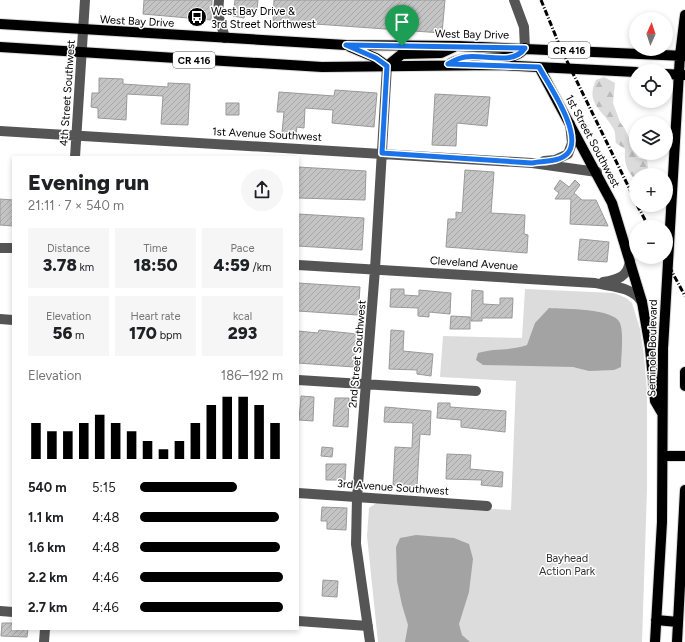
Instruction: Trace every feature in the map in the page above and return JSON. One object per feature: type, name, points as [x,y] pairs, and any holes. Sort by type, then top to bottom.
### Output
[{"type":"main road","name":"Seminole Boulevard","points":[[655,642],[662,522],[663,349],[685,15]]},
{"type":"main road","name":"West Bay Drive","points":[[0,24],[346,45],[525,48],[683,56]]},
{"type":"main road","points":[[346,45],[376,58],[387,66],[402,54],[441,53],[458,46]]},
{"type":"main road","name":"CR 416","points":[[0,47],[322,67],[448,64],[629,72]]},
{"type":"main road","points":[[448,64],[465,58],[511,58],[522,53],[525,48]]},
{"type":"main road","name":"1st Street Southwest","points":[[539,67],[597,172],[612,203],[629,258]]},
{"type":"main road","name":"1st Street Southwest","points":[[631,264],[642,302],[650,348],[655,401],[663,416]]},
{"type":"main road","points":[[685,372],[685,386]]},
{"type":"main road","points":[[663,456],[685,456]]},
{"type":"main road","points":[[677,642],[685,490]]},
{"type":"main road","points":[[656,620],[678,622]]},
{"type":"street","name":"4th Street Southwest","points":[[75,156],[85,0]]},
{"type":"street","points":[[219,0],[218,14],[225,38]]},
{"type":"street","points":[[514,0],[524,27],[525,48]]},
{"type":"street","name":"2nd Street Southwest","points":[[370,642],[356,544],[357,497],[375,269],[387,66]]},
{"type":"street","name":"1st Avenue Southwest","points":[[532,163],[555,160],[568,154],[572,143],[570,123]]},
{"type":"street","name":"1st Avenue Southwest","points":[[0,131],[77,134],[532,163],[597,172]]},
{"type":"street","points":[[0,248],[12,248]]},
{"type":"street","points":[[595,284],[612,281],[624,276],[628,272],[629,264]]},
{"type":"street","name":"Cleveland Avenue","points":[[299,265],[595,284],[628,290],[639,296],[642,302]]},
{"type":"street","points":[[0,319],[12,320]]},
{"type":"street","points":[[299,380],[476,391]]},
{"type":"street","name":"3rd Avenue Southwest","points":[[299,493],[487,506]]},
{"type":"street","points":[[0,611],[12,612]]},
{"type":"street","points":[[299,621],[368,626]]},
{"type":"street","points":[[44,642],[45,630]]},
{"type":"green space","points":[[604,77],[615,83],[613,103],[620,122],[629,138],[629,160],[647,160],[648,168],[629,168],[629,171],[626,166],[625,149],[616,143],[614,130],[594,101],[592,95],[596,80]]},
{"type":"green space","name":"Bayhead Action Park","points":[[525,289],[614,293],[626,298],[632,303],[640,329],[647,392],[647,489],[642,642],[378,642],[367,536],[369,508],[378,502],[511,510],[516,381],[440,377],[443,336],[522,338]]},
{"type":"shaded area","points":[[549,308],[588,310],[608,314],[616,318],[620,323],[622,333],[621,367],[614,370],[589,371],[573,367],[483,365],[476,360],[478,353],[527,345],[535,323]]},
{"type":"shaded area","points":[[416,535],[454,538],[469,544],[473,559],[469,592],[459,624],[462,635],[470,642],[405,642],[408,625],[397,581],[396,547],[400,538]]},
{"type":"building","points":[[144,0],[212,0],[211,20],[143,14]]},
{"type":"building","points":[[235,0],[258,0],[257,9],[245,8],[244,18],[233,16]]},
{"type":"building","points":[[274,0],[445,0],[442,33],[273,21]]},
{"type":"building","points":[[99,78],[123,79],[123,84],[168,87],[168,83],[190,84],[188,125],[161,124],[163,96],[127,94],[126,120],[98,118],[98,108],[91,107],[92,93],[99,93]]},
{"type":"building","points":[[335,90],[377,93],[374,127],[332,123],[333,110],[305,108],[304,128],[297,127],[296,134],[282,133],[284,112],[277,112],[279,92],[334,96]]},
{"type":"building","points":[[435,94],[490,97],[487,126],[457,123],[456,146],[432,145]]},
{"type":"building","points":[[226,103],[239,103],[239,115],[226,115]]},
{"type":"building","points":[[299,167],[366,171],[365,200],[299,198]]},
{"type":"building","points":[[465,170],[494,172],[491,213],[525,215],[524,234],[528,235],[527,253],[446,247],[448,219],[456,219],[456,212],[462,213]]},
{"type":"building","points":[[560,180],[569,187],[575,180],[580,185],[574,193],[582,200],[596,200],[608,226],[570,224],[571,199],[555,199],[559,193],[554,189]]},
{"type":"building","points":[[0,199],[12,200],[12,226],[0,225]]},
{"type":"building","points":[[299,214],[364,218],[362,250],[299,246]]},
{"type":"building","points":[[580,239],[609,242],[607,262],[578,260]]},
{"type":"building","points":[[299,283],[360,287],[358,315],[299,311]]},
{"type":"building","points":[[391,289],[404,289],[404,295],[419,296],[419,290],[451,293],[450,314],[429,312],[429,317],[418,316],[418,308],[390,307]]},
{"type":"building","points":[[472,290],[483,291],[483,304],[500,305],[500,298],[513,298],[512,318],[482,318],[482,321],[471,321]]},
{"type":"building","points":[[451,316],[470,317],[470,329],[450,329]]},
{"type":"building","points":[[319,330],[357,334],[354,367],[299,363],[299,331],[318,333]]},
{"type":"building","points":[[391,330],[404,331],[403,351],[433,354],[431,376],[417,374],[417,370],[389,369]]},
{"type":"building","points":[[301,396],[314,397],[313,421],[299,420]]},
{"type":"building","points":[[335,398],[349,398],[348,427],[333,426]]},
{"type":"building","points":[[438,403],[450,403],[450,407],[506,411],[505,432],[461,427],[461,420],[437,418]]},
{"type":"building","points":[[385,407],[431,411],[430,435],[420,434],[417,486],[393,485],[395,447],[412,448],[413,423],[384,422]]},
{"type":"building","points":[[322,447],[333,448],[332,457],[321,456]]},
{"type":"building","points":[[447,454],[471,455],[470,469],[503,472],[502,487],[481,485],[482,480],[446,479]]},
{"type":"building","points":[[326,464],[346,464],[345,480],[326,480]]},
{"type":"building","points":[[322,507],[347,508],[346,530],[327,529],[327,521],[321,521]]},
{"type":"building","points":[[323,580],[338,581],[337,597],[322,596]]},
{"type":"building","points":[[2,623],[12,623],[12,630],[28,630],[27,637],[1,636]]},
{"type":"railway","points":[[541,0],[561,49],[629,188]]},
{"type":"railway","points":[[641,212],[645,220]]},
{"type":"railway","points":[[668,264],[685,296]]},
{"type":"place","name":"West Bay Drive & 3rd Street Northwest","points":[[197,17]]},
{"type":"route","points":[[346,45],[402,46],[525,48],[522,53],[511,58],[473,57],[456,60],[448,64],[539,67],[570,123],[572,143],[568,154],[555,160],[532,163],[382,153],[387,66],[376,58],[346,45]]}]
